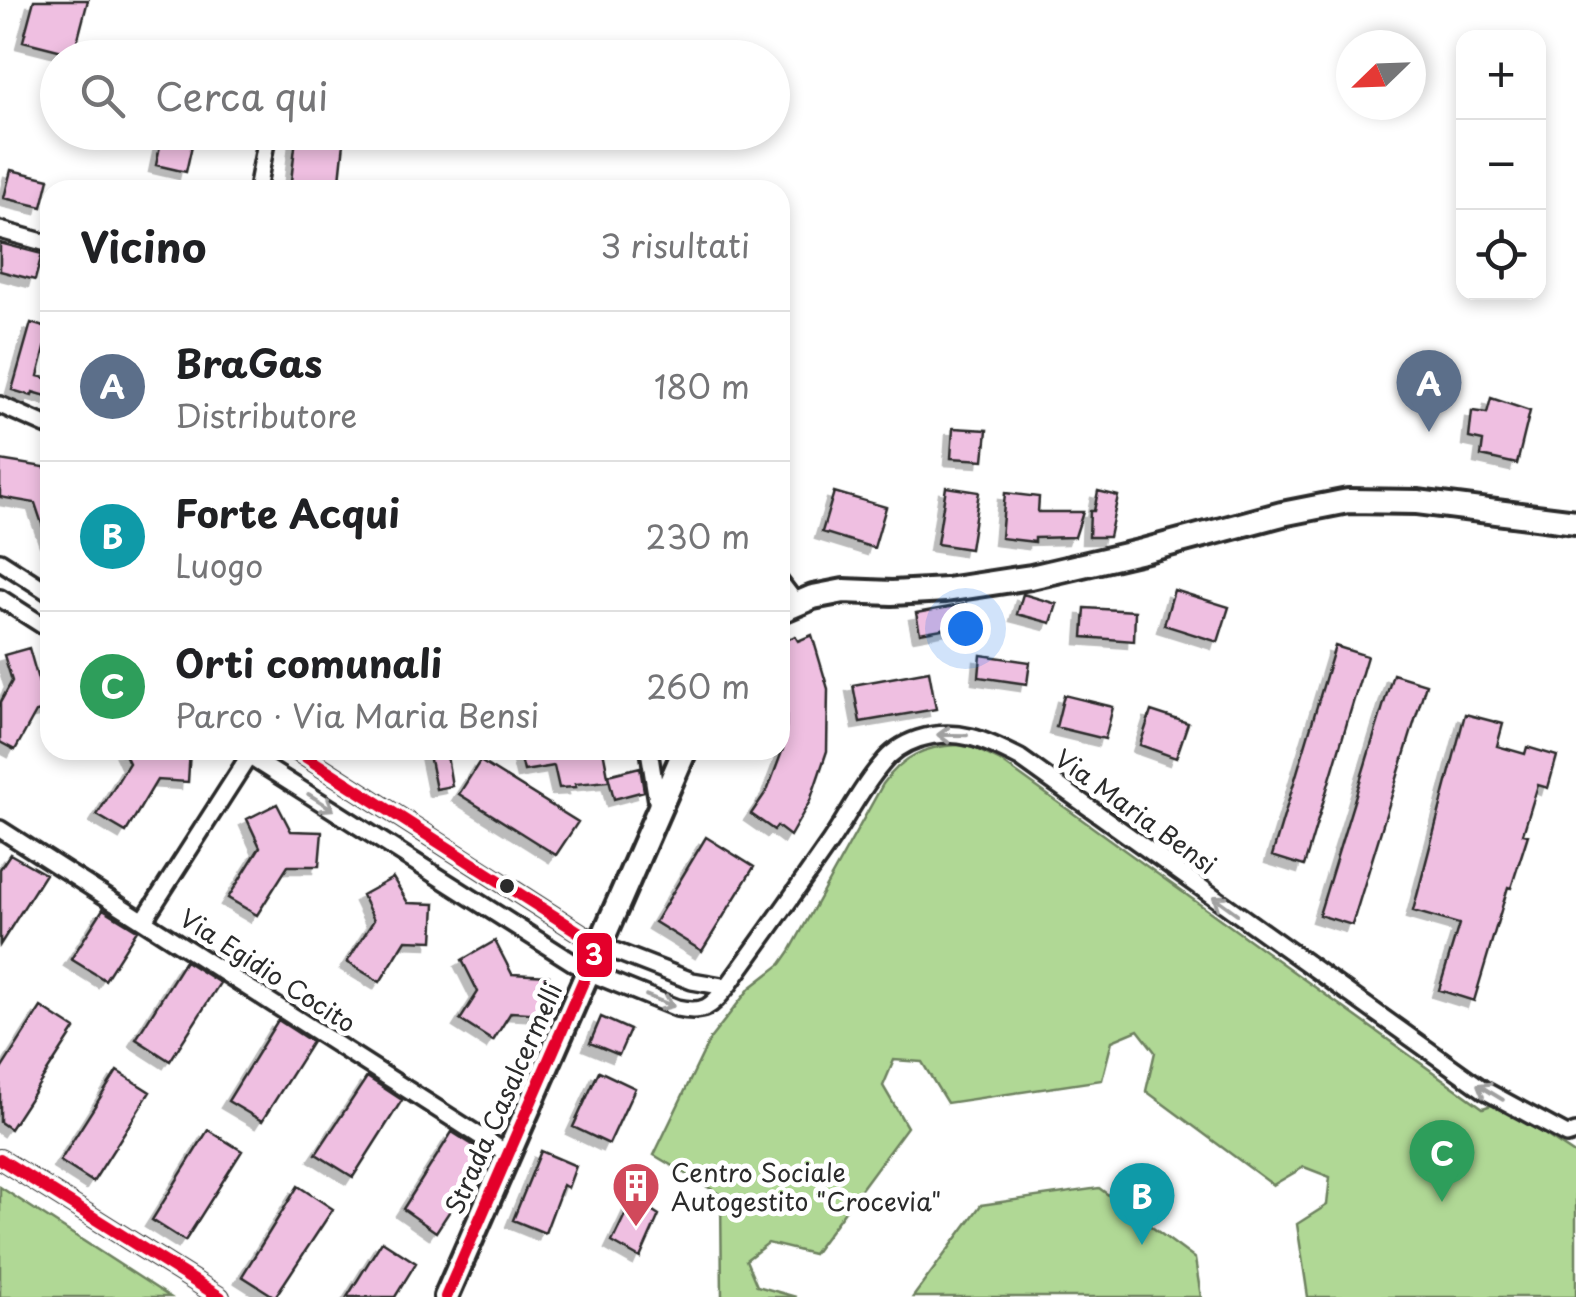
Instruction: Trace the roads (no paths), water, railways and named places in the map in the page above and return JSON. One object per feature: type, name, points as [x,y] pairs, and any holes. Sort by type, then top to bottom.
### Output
[{"type":"main road","points":[[790,606],[844,590],[918,592],[997,584],[1348,501],[1417,502],[1576,522]]},
{"type":"main road","name":"Strada Casalcermelli","points":[[446,1297],[680,760]]},
{"type":"street","points":[[259,180],[265,150]]},
{"type":"street","points":[[0,230],[40,241]]},
{"type":"street","points":[[0,405],[40,423]]},
{"type":"street","points":[[0,560],[40,586]]},
{"type":"street","points":[[0,598],[40,624]]},
{"type":"street","name":"Via Maria Bensi","points":[[255,760],[588,972],[692,1011],[712,1006],[727,987],[883,762],[899,747],[940,734],[984,739],[1020,758],[1484,1090],[1567,1135],[1576,1132]]},
{"type":"street","points":[[144,920],[240,760]]},
{"type":"street","points":[[311,760],[600,946],[692,981],[727,987]]},
{"type":"street","points":[[650,760],[658,810]]},
{"type":"street","name":"Via Egidio Cocito","points":[[0,828],[508,1154]]},
{"type":"street","points":[[0,1158],[220,1297]]},
{"type":"place","name":"BraGas","points":[[1429,432]]},
{"type":"place","name":"Orti comunali","points":[[1442,1202]]},
{"type":"place","name":"Centro Sociale Autogestito \"Crocevia\"","points":[[636,1228]]},
{"type":"place","name":"Forte Acqui","points":[[1142,1245]]}]
